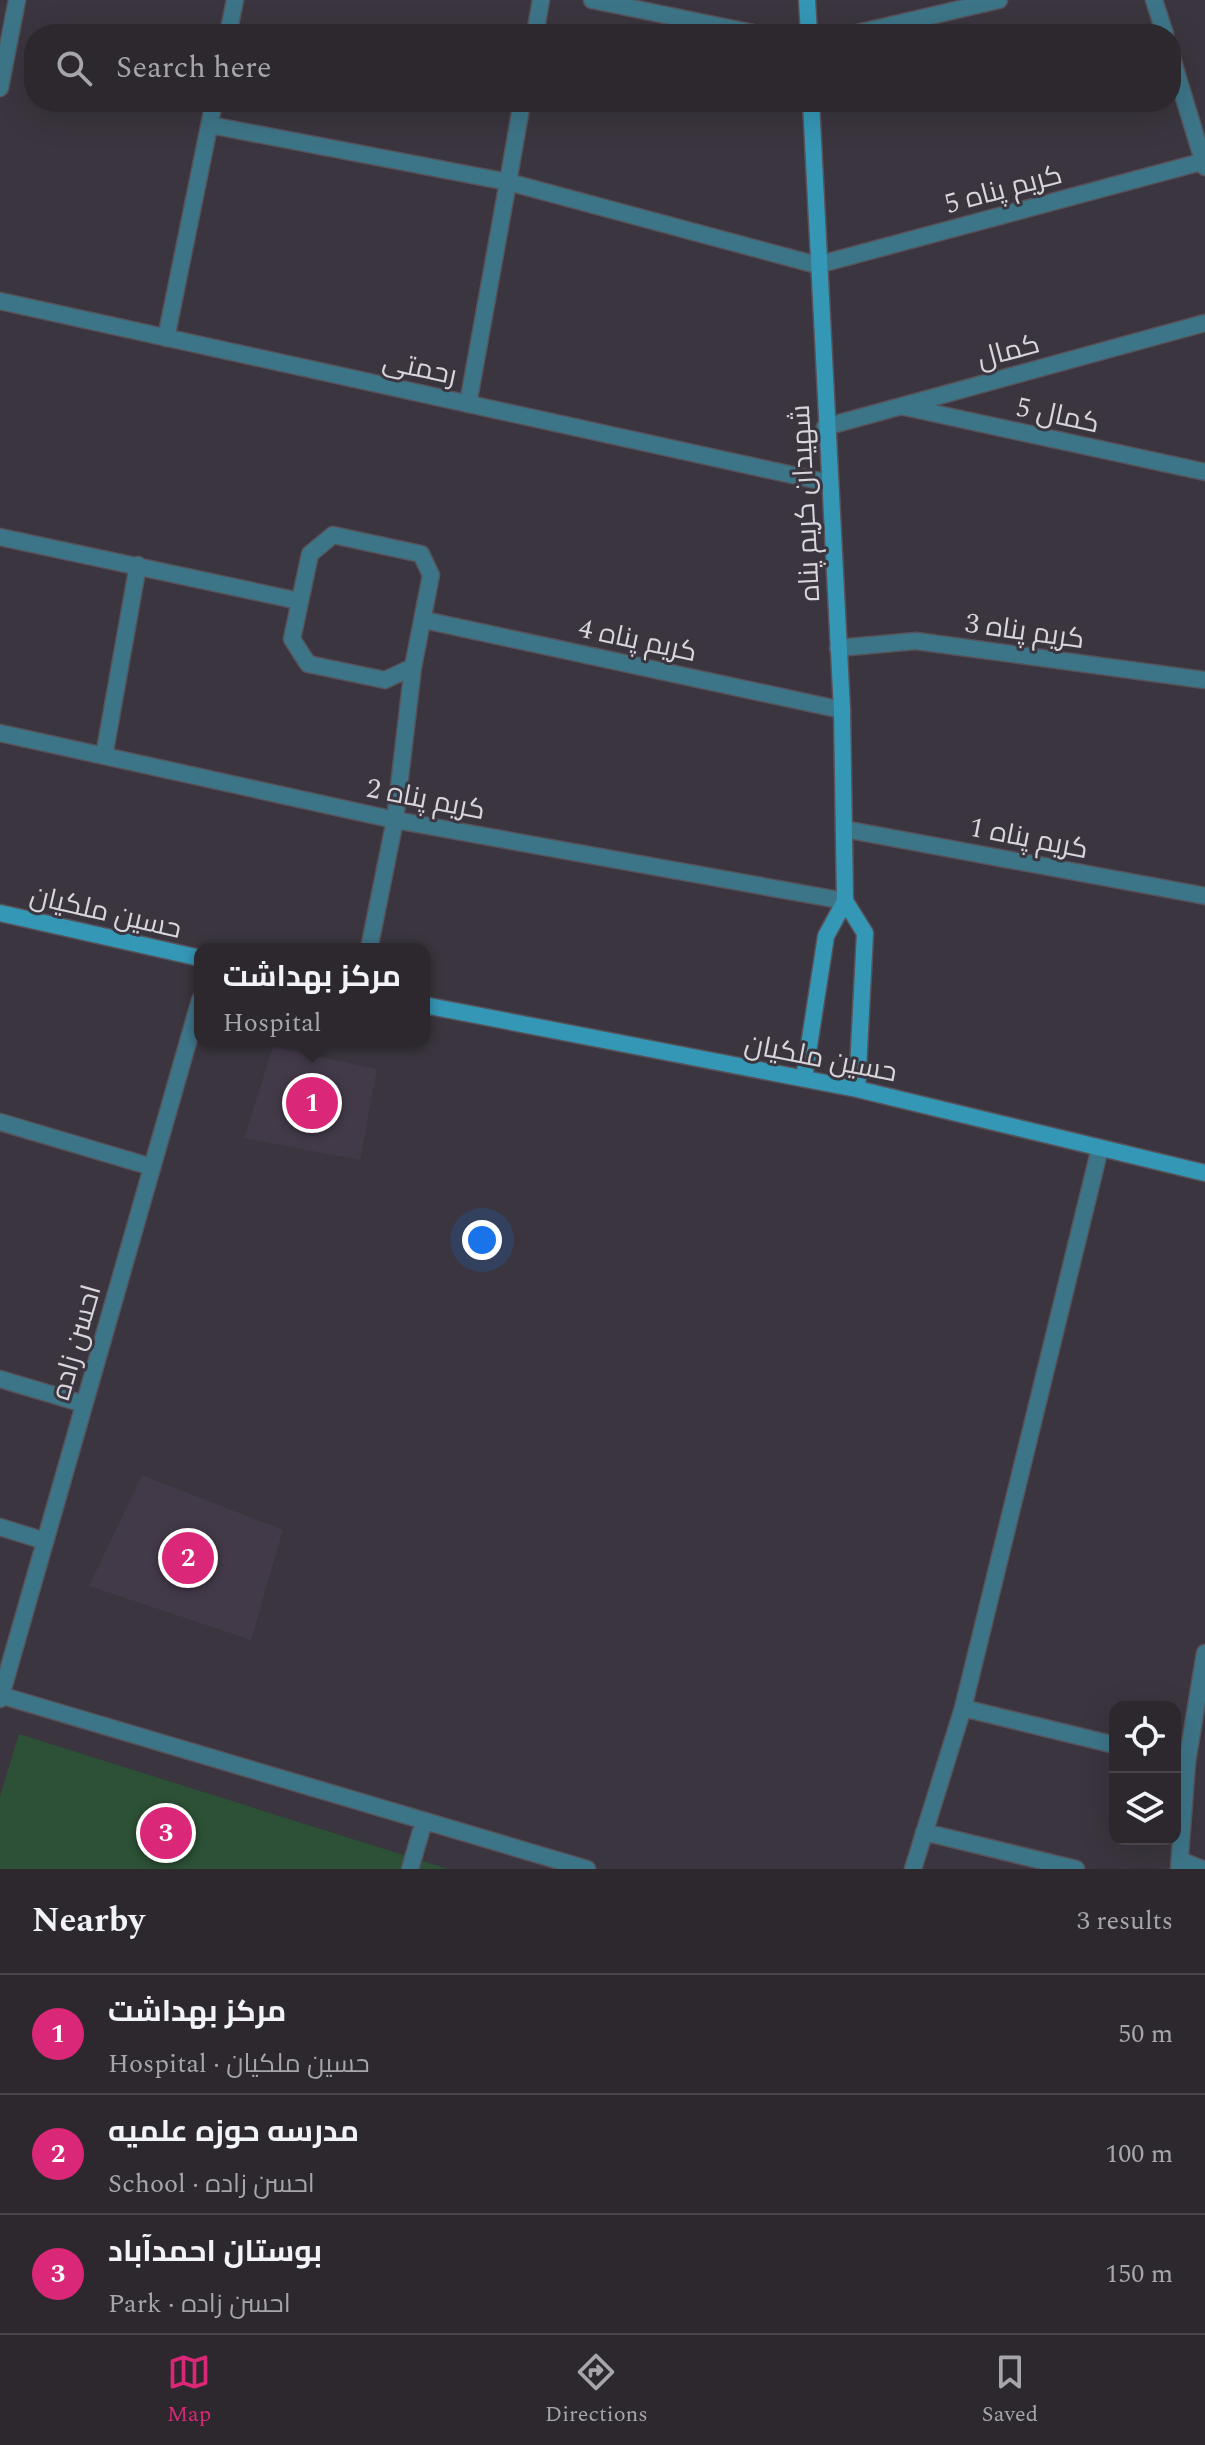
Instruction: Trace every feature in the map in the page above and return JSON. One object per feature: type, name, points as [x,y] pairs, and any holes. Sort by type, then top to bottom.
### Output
[{"type":"main road","points":[[807,0],[808,24]]},
{"type":"main road","name":"شهیدان کریم پناه","points":[[811,112],[825,427],[842,710],[845,901]]},
{"type":"main road","points":[[804,1078],[826,936],[845,901],[865,933],[857,1089]]},
{"type":"main road","name":"حسین ملکیان","points":[[0,913],[194,957]]},
{"type":"main road","name":"حسین ملکیان","points":[[430,1006],[633,1049],[857,1089],[1205,1173]]},
{"type":"street","points":[[0,88],[17,0]]},
{"type":"street","points":[[230,24],[235,0]]},
{"type":"street","points":[[537,24],[541,0]]},
{"type":"street","points":[[592,0],[709,24]]},
{"type":"street","points":[[896,24],[999,0]]},
{"type":"street","points":[[1154,0],[1162,24]]},
{"type":"street","points":[[1181,88],[1204,163]]},
{"type":"street","points":[[166,338],[212,112]]},
{"type":"street","points":[[468,404],[520,112]]},
{"type":"street","points":[[210,125],[508,182],[817,265]]},
{"type":"street","name":"کریم پناه 5","points":[[817,265],[1204,163]]},
{"type":"street","name":"رحمتی","points":[[0,301],[829,483]]},
{"type":"street","name":"کمال","points":[[825,427],[1205,323]]},
{"type":"street","name":"کمال 5","points":[[900,406],[1205,472]]},
{"type":"street","points":[[370,943],[395,820],[413,667],[431,575],[421,554],[333,535],[310,554],[292,639],[308,664],[385,680],[413,667]]},
{"type":"street","points":[[0,537],[299,601]]},
{"type":"street","points":[[104,756],[138,565]]},
{"type":"street","name":"کریم پناه 4","points":[[424,620],[842,710]]},
{"type":"street","name":"کریم پناه 3","points":[[838,648],[916,641],[1205,680]]},
{"type":"street","name":"کریم پناه 2","points":[[0,733],[395,820],[845,901]]},
{"type":"street","name":"کریم پناه 1","points":[[844,829],[1205,896]]},
{"type":"street","name":"احسن زاده","points":[[0,1696],[194,1021]]},
{"type":"street","points":[[0,1122],[152,1167]]},
{"type":"street","points":[[913,1869],[963,1708],[1100,1148]]},
{"type":"street","points":[[0,1379],[84,1404]]},
{"type":"street","points":[[0,1527],[45,1541]]},
{"type":"street","points":[[1181,1760],[1205,1655]]},
{"type":"street","points":[[0,1696],[587,1869]]},
{"type":"street","points":[[963,1708],[1109,1744]]},
{"type":"street","points":[[1181,1773],[1179,1864],[1202,1869]]},
{"type":"street","points":[[410,1869],[424,1821]]},
{"type":"street","points":[[924,1832],[1076,1869]]},
{"type":"shaded area","points":[[273,1047],[377,1069],[360,1160],[244,1138]]},
{"type":"shaded area","points":[[142,1475],[283,1530],[251,1640],[89,1586]]},
{"type":"green space","points":[[19,1734],[448,1869],[0,1869],[0,1796]]},
{"type":"place","name":"مرکز بهداشت","points":[[312,1103]]},
{"type":"place","name":"مدرسه حوزه علمیه","points":[[188,1558]]},
{"type":"place","name":"بوستان احمدآباد","points":[[166,1833]]}]
